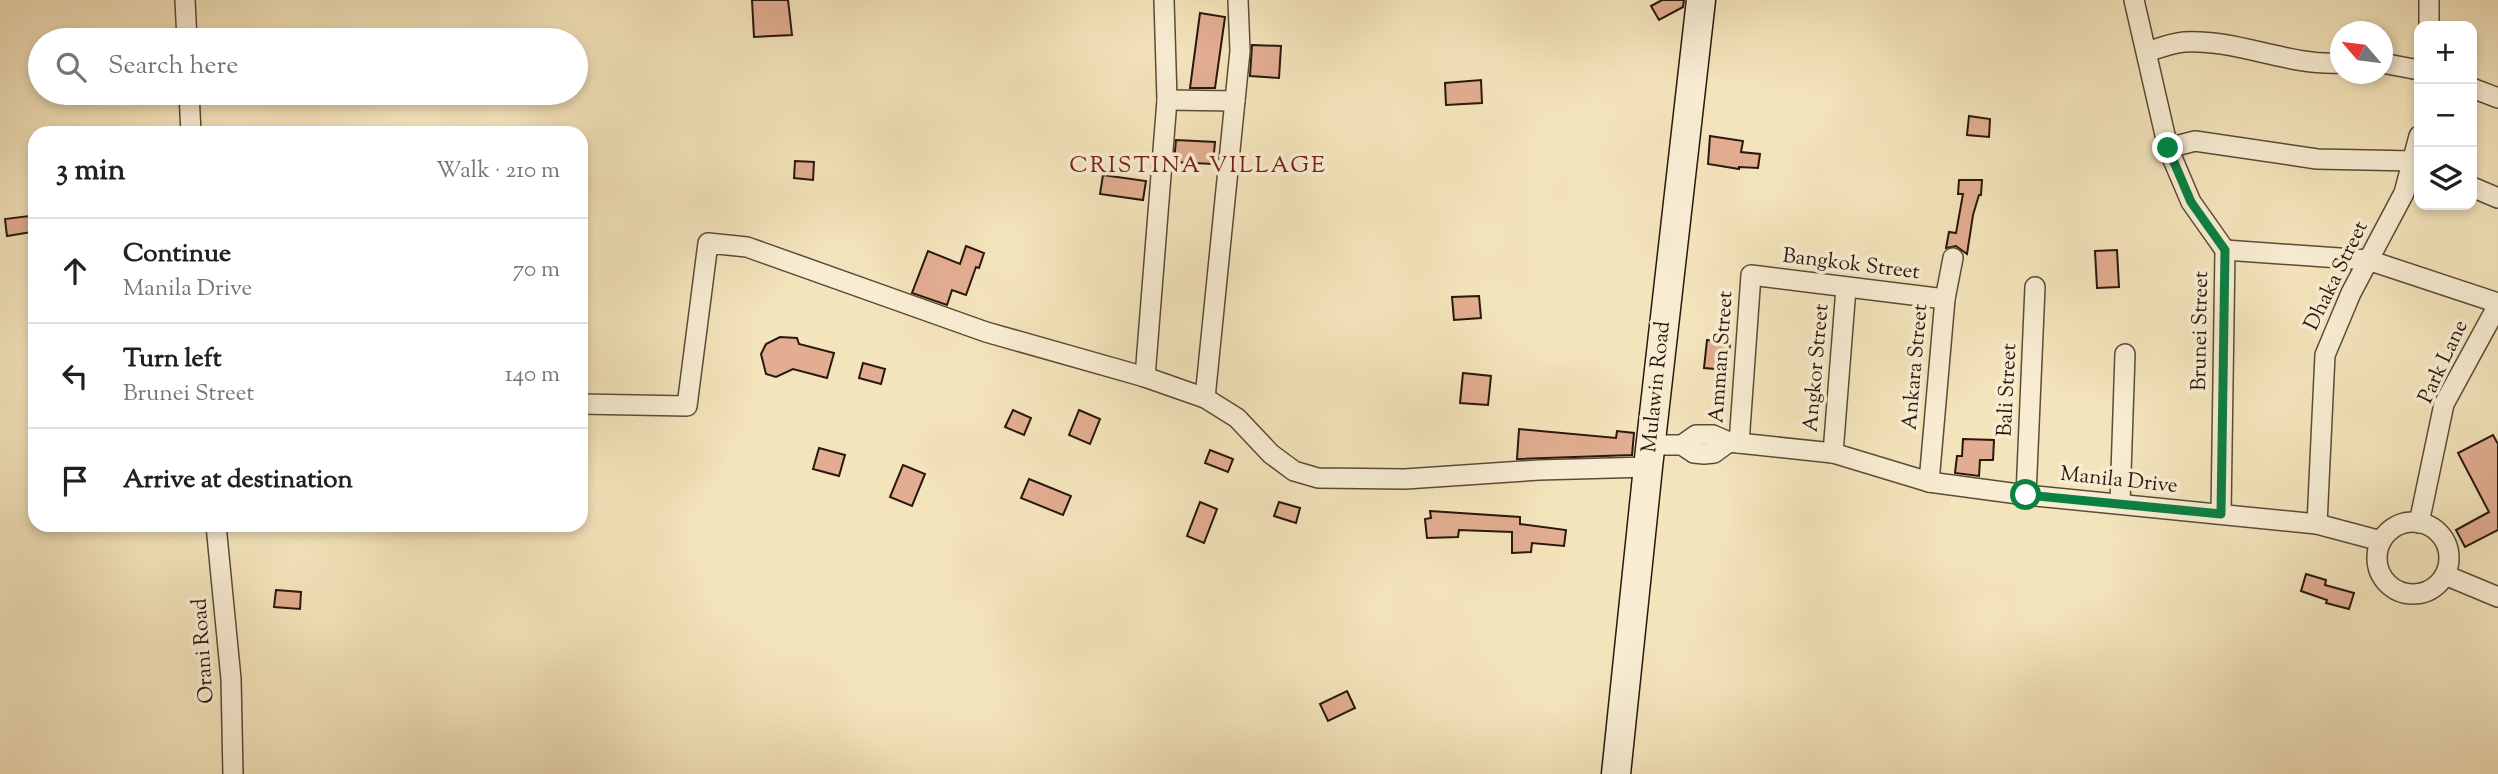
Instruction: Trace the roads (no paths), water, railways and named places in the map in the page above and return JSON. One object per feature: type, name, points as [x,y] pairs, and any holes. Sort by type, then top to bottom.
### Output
[{"type":"main road","name":"Mulawin Road","points":[[1616,774],[1701,0]]},
{"type":"street","points":[[185,0],[186,28]]},
{"type":"street","points":[[1145,377],[1167,100],[1164,0]]},
{"type":"street","points":[[1205,398],[1240,51],[1238,0]]},
{"type":"street","name":"Brunei Street","points":[[2134,0],[2168,148],[2191,202],[2225,250],[2221,514]]},
{"type":"street","points":[[2429,0],[2429,21]]},
{"type":"street","points":[[2147,51],[2183,42],[2223,45],[2330,64]]},
{"type":"street","points":[[2393,65],[2414,68]]},
{"type":"street","points":[[2477,90],[2498,98]]},
{"type":"street","points":[[1167,100],[1235,100]]},
{"type":"street","points":[[190,105],[191,126]]},
{"type":"street","points":[[2168,148],[2195,141],[2317,159],[2414,163]]},
{"type":"street","name":"Dhaka Street","points":[[2317,524],[2325,355],[2414,168]]},
{"type":"street","points":[[2477,189],[2498,198]]},
{"type":"street","name":"Manila Drive","points":[[588,404],[687,406],[708,243],[747,247],[986,332],[1145,377],[1205,398],[1237,418],[1271,454],[1294,471],[1318,478],[1405,479],[1539,470],[1649,456],[1682,445],[1696,435],[1713,435],[1734,442],[1833,453],[1930,482],[2026,495],[2317,524],[2381,541]]},
{"type":"street","points":[[2225,250],[2368,260],[2498,304]]},
{"type":"street","name":"Ankara Street","points":[[1930,482],[1945,299],[1953,258]]},
{"type":"street","name":"Bangkok Street","points":[[1751,275],[1945,299]]},
{"type":"street","name":"Amman Street","points":[[1734,442],[1751,275]]},
{"type":"street","name":"Bali Street","points":[[2026,495],[2035,287]]},
{"type":"street","name":"Angkor Street","points":[[1833,453],[1846,288]]},
{"type":"street","name":"Park Lane","points":[[2420,523],[2444,404],[2498,304]]},
{"type":"street","points":[[2120,503],[2125,354]]},
{"type":"street","points":[[2420,523],[2439,533],[2445,543],[2448,553],[2445,575],[2429,591],[2418,594],[2396,590],[2380,574],[2377,563],[2381,541],[2397,526],[2420,523]]},
{"type":"street","name":"Orani Road","points":[[217,532],[231,679],[233,774]]},
{"type":"street","points":[[2445,575],[2498,597]]},
{"type":"district","name":"CRISTINA VILLAGE","points":[[1198,166]]}]
